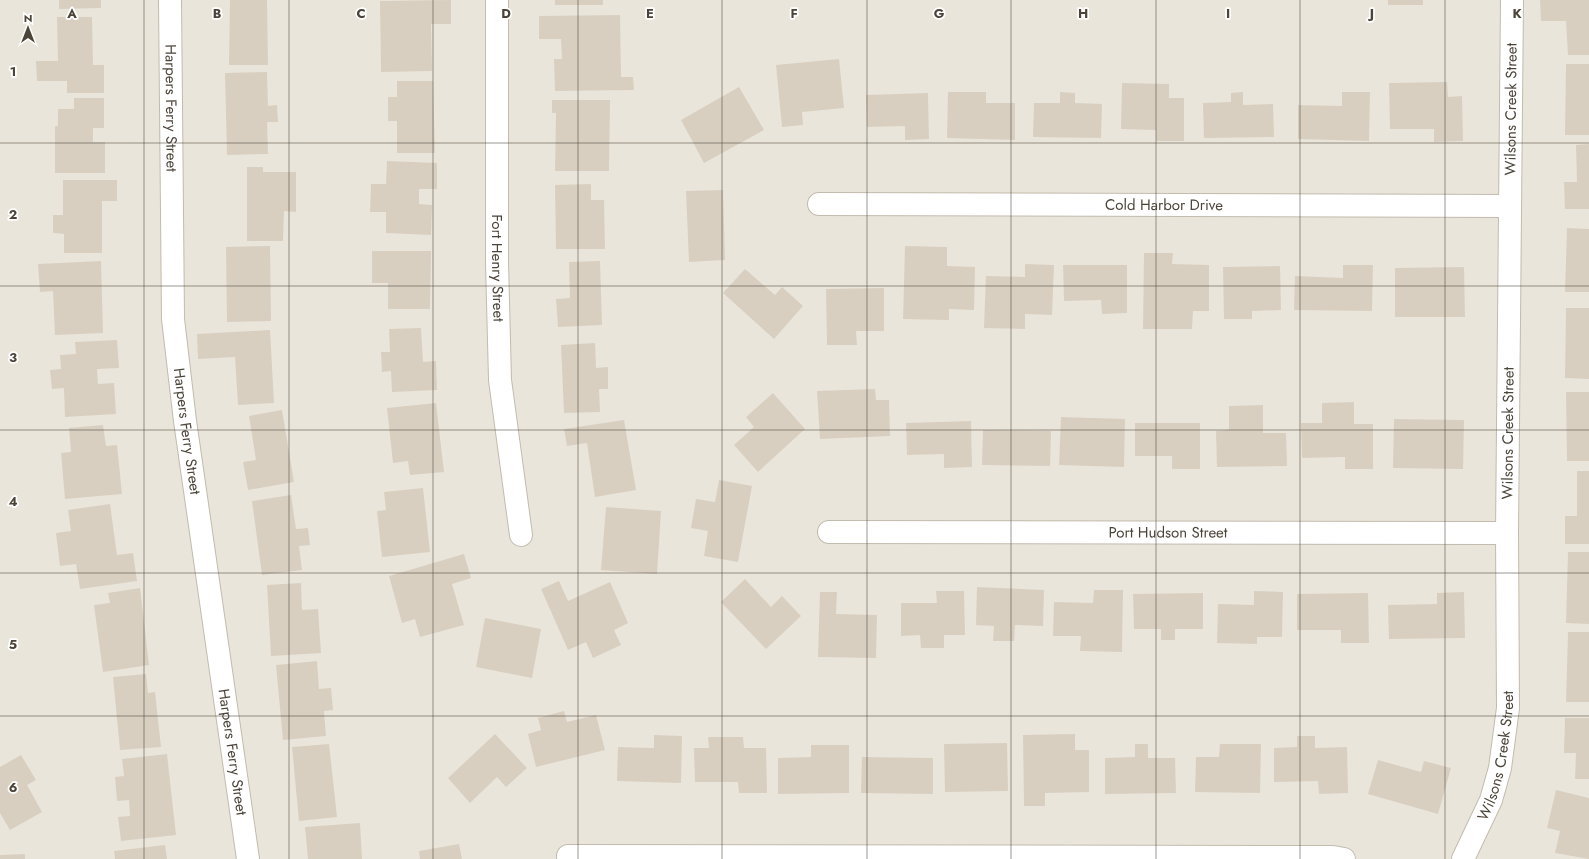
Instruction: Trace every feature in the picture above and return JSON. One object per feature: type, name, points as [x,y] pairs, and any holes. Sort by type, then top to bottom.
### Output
[{"type":"street","name":"Harpers Ferry Street","points":[[170,0],[173,319],[185,421],[248,859]]},
{"type":"street","name":"Fort Henry Street","points":[[497,0],[497,262],[500,380],[520,535]]},
{"type":"street","name":"Wilsons Creek Street","points":[[1463,859],[1491,800],[1500,768],[1508,708],[1507,533],[1512,0]]},
{"type":"street","name":"Cold Harbor Drive","points":[[819,204],[1510,206]]},
{"type":"street","name":"Port Hudson Street","points":[[829,532],[1507,533]]},
{"type":"street","points":[[568,856],[1333,857],[1344,859]]},
{"type":"shaded area","points":[[0,0],[1589,0],[1589,859],[0,859]]},
{"type":"building","points":[[59,0],[101,0],[101,8],[59,9]]},
{"type":"building","points":[[230,0],[267,0],[268,65],[229,65]]},
{"type":"building","points":[[451,0],[451,24],[431,24],[432,71],[381,72],[380,1]]},
{"type":"building","points":[[555,0],[603,0],[603,5],[555,5]]},
{"type":"building","points":[[1388,0],[1423,0],[1423,5],[1388,5]]},
{"type":"building","points":[[1540,0],[1589,0],[1589,55],[1568,55],[1566,21],[1541,21]]},
{"type":"building","points":[[620,15],[621,77],[633,77],[634,90],[555,91],[554,59],[562,59],[561,39],[539,39],[539,16]]},
{"type":"building","points":[[57,17],[92,17],[93,65],[104,65],[104,93],[67,93],[67,81],[37,81],[36,61],[58,61]]},
{"type":"building","points":[[839,59],[844,108],[802,112],[803,125],[782,127],[776,65]]},
{"type":"building","points":[[1566,64],[1589,64],[1589,135],[1565,135]]},
{"type":"building","points":[[267,72],[268,106],[277,105],[278,122],[267,122],[268,154],[227,155],[225,73]]},
{"type":"building","points":[[397,81],[433,81],[435,153],[397,153],[397,121],[388,121],[388,97],[397,97]]},
{"type":"building","points":[[1447,82],[1448,97],[1462,96],[1463,141],[1434,142],[1434,129],[1390,129],[1389,83]]},
{"type":"building","points":[[1122,83],[1169,84],[1169,98],[1184,98],[1184,141],[1156,141],[1156,130],[1121,129]]},
{"type":"building","points":[[739,87],[764,130],[704,163],[681,120]]},
{"type":"building","points":[[948,92],[986,92],[986,103],[1015,103],[1015,140],[947,138]]},
{"type":"building","points":[[1060,92],[1075,93],[1075,103],[1102,104],[1101,138],[1033,137],[1034,103],[1060,103]]},
{"type":"building","points":[[1243,92],[1243,105],[1273,104],[1274,137],[1204,138],[1203,103],[1231,102],[1231,93]]},
{"type":"building","points":[[1342,92],[1370,92],[1369,141],[1298,139],[1298,105],[1342,106]]},
{"type":"building","points":[[928,93],[929,139],[905,140],[905,126],[867,127],[866,95]]},
{"type":"building","points":[[74,98],[104,98],[104,128],[93,128],[93,142],[105,142],[105,173],[55,173],[55,126],[58,126],[58,109],[74,109]]},
{"type":"building","points":[[552,100],[610,100],[609,171],[555,171],[556,113],[552,113]]},
{"type":"building","points":[[1589,144],[1589,209],[1565,209],[1564,182],[1577,182],[1576,145]]},
{"type":"building","points":[[387,161],[437,163],[437,189],[419,189],[419,204],[432,205],[431,235],[386,233],[386,212],[370,212],[371,184],[386,184]]},
{"type":"building","points":[[247,167],[263,167],[263,172],[296,172],[296,212],[284,211],[283,241],[247,241]]},
{"type":"building","points":[[63,180],[117,180],[117,201],[102,201],[102,253],[64,253],[64,234],[53,233],[53,215],[63,215]]},
{"type":"building","points":[[591,184],[591,200],[604,200],[605,249],[556,249],[555,185]]},
{"type":"building","points":[[723,190],[725,260],[689,262],[686,191]]},
{"type":"building","points":[[1567,228],[1589,229],[1589,292],[1565,292]]},
{"type":"building","points":[[270,246],[271,321],[227,322],[226,247]]},
{"type":"building","points":[[905,246],[947,247],[947,266],[975,267],[974,310],[949,309],[949,320],[903,319]]},
{"type":"building","points":[[372,251],[431,251],[430,309],[388,309],[388,283],[372,283]]},
{"type":"building","points":[[1144,253],[1173,253],[1172,264],[1209,265],[1209,311],[1193,311],[1192,329],[1143,329]]},
{"type":"building","points":[[101,261],[103,333],[55,335],[53,291],[40,292],[38,264]]},
{"type":"building","points":[[600,261],[602,325],[558,327],[556,299],[570,298],[569,262]]},
{"type":"building","points":[[1025,264],[1054,265],[1052,315],[1025,314],[1025,329],[984,328],[986,276],[1025,277]]},
{"type":"building","points":[[1063,265],[1127,265],[1127,313],[1102,314],[1101,300],[1064,301]]},
{"type":"building","points":[[1343,265],[1373,265],[1372,311],[1294,310],[1295,276],[1343,278]]},
{"type":"building","points":[[1280,266],[1281,310],[1252,311],[1252,319],[1224,319],[1223,267]]},
{"type":"building","points":[[1464,267],[1465,317],[1395,317],[1395,268]]},
{"type":"building","points":[[745,269],[775,295],[782,287],[803,306],[774,339],[723,293]]},
{"type":"building","points":[[884,288],[884,331],[856,331],[857,345],[827,345],[826,289]]},
{"type":"building","points":[[1566,308],[1589,308],[1589,379],[1565,378]]},
{"type":"building","points":[[421,328],[423,362],[436,361],[437,390],[392,392],[391,371],[382,372],[381,352],[390,352],[389,329]]},
{"type":"building","points":[[270,330],[274,403],[238,405],[235,357],[198,359],[197,334]]},
{"type":"building","points":[[117,340],[119,368],[97,369],[98,384],[114,383],[116,414],[65,417],[64,388],[52,389],[50,370],[61,369],[60,355],[76,354],[75,342]]},
{"type":"building","points":[[595,343],[596,368],[608,367],[608,389],[599,389],[600,412],[564,413],[561,345]]},
{"type":"building","points":[[875,389],[876,400],[889,400],[890,436],[820,439],[817,391]]},
{"type":"building","points":[[1566,392],[1589,392],[1589,461],[1567,461]]},
{"type":"building","points":[[773,393],[805,429],[758,472],[734,445],[754,427],[746,417]]},
{"type":"building","points":[[1354,402],[1354,424],[1373,424],[1373,469],[1345,469],[1345,457],[1302,458],[1301,423],[1322,423],[1322,403]]},
{"type":"building","points":[[436,403],[444,472],[410,475],[408,461],[393,463],[387,408]]},
{"type":"building","points":[[1263,405],[1263,433],[1286,433],[1287,466],[1217,467],[1216,431],[1229,430],[1229,406]]},
{"type":"building","points":[[282,410],[294,482],[248,490],[243,462],[256,460],[249,416]]},
{"type":"building","points":[[1061,417],[1125,419],[1124,467],[1059,465]]},
{"type":"building","points":[[1394,419],[1464,420],[1463,469],[1393,468]]},
{"type":"building","points":[[624,420],[636,490],[595,497],[587,443],[567,446],[564,429]]},
{"type":"building","points":[[971,421],[972,467],[944,468],[944,454],[907,455],[906,423]]},
{"type":"building","points":[[1135,423],[1200,423],[1200,469],[1172,469],[1172,456],[1135,456]]},
{"type":"building","points":[[103,425],[106,446],[117,445],[122,494],[65,499],[61,453],[71,452],[69,428]]},
{"type":"building","points":[[983,430],[1051,431],[1050,466],[982,465]]},
{"type":"building","points":[[1577,471],[1589,471],[1589,544],[1565,544],[1565,516],[1577,516]]},
{"type":"building","points":[[719,480],[752,486],[738,562],[704,556],[708,531],[691,528],[696,499],[715,502]]},
{"type":"building","points":[[423,488],[430,552],[382,557],[377,511],[386,510],[384,492]]},
{"type":"building","points":[[291,495],[296,529],[308,528],[310,545],[299,546],[302,570],[262,575],[252,501]]},
{"type":"building","points":[[110,504],[117,555],[133,553],[137,581],[80,589],[76,564],[60,566],[56,533],[71,531],[68,510]]},
{"type":"building","points":[[606,507],[661,511],[657,574],[601,570]]},
{"type":"building","points":[[1568,552],[1589,552],[1589,624],[1566,623]]},
{"type":"building","points":[[464,554],[471,578],[452,584],[464,625],[420,637],[415,619],[402,623],[389,576]]},
{"type":"building","points":[[745,579],[771,607],[782,596],[801,616],[766,649],[721,602]]},
{"type":"building","points":[[559,581],[568,601],[610,582],[628,623],[614,630],[621,645],[593,658],[586,642],[568,650],[541,589]]},
{"type":"building","points":[[301,583],[302,610],[318,609],[321,653],[271,656],[267,585]]},
{"type":"building","points":[[977,587],[1044,590],[1043,626],[1015,625],[1014,641],[993,641],[994,626],[976,625]]},
{"type":"building","points":[[140,588],[149,665],[103,672],[94,605],[110,603],[108,593]]},
{"type":"building","points":[[1094,590],[1123,590],[1122,652],[1080,651],[1081,636],[1053,636],[1054,602],[1093,603]]},
{"type":"building","points":[[936,591],[964,591],[965,635],[944,635],[944,648],[921,648],[920,635],[901,636],[901,603],[937,603]]},
{"type":"building","points":[[1254,591],[1283,592],[1282,637],[1257,637],[1257,644],[1217,643],[1218,604],[1254,605]]},
{"type":"building","points":[[820,592],[837,592],[836,614],[877,615],[876,658],[818,657]]},
{"type":"building","points":[[1464,592],[1465,638],[1389,639],[1388,605],[1437,604],[1437,593]]},
{"type":"building","points":[[1203,593],[1203,629],[1175,629],[1175,640],[1161,640],[1161,629],[1134,629],[1133,594]]},
{"type":"building","points":[[1368,593],[1369,643],[1341,643],[1341,630],[1297,630],[1297,594]]},
{"type":"building","points":[[485,618],[541,629],[532,678],[476,667]]},
{"type":"building","points":[[1568,632],[1589,632],[1589,702],[1566,702]]},
{"type":"building","points":[[317,661],[319,689],[331,688],[333,710],[324,711],[326,736],[283,740],[276,665]]},
{"type":"building","points":[[146,674],[148,693],[155,692],[161,747],[120,750],[113,677]]},
{"type":"building","points":[[564,711],[567,722],[596,715],[605,750],[536,767],[528,734],[541,730],[538,718]]},
{"type":"building","points":[[1565,718],[1589,718],[1589,779],[1575,779],[1576,753],[1564,753]]},
{"type":"building","points":[[495,734],[527,768],[506,787],[497,777],[470,803],[448,778]]},
{"type":"building","points":[[1075,734],[1075,750],[1089,750],[1089,792],[1045,793],[1045,806],[1024,806],[1023,735]]},
{"type":"building","points":[[654,735],[682,736],[681,783],[617,781],[618,747],[654,748]]},
{"type":"building","points":[[1297,736],[1315,736],[1315,748],[1347,747],[1348,793],[1319,794],[1318,781],[1274,782],[1274,748],[1297,747]]},
{"type":"building","points":[[708,737],[743,737],[744,748],[766,748],[767,793],[739,793],[738,782],[695,782],[694,748],[709,748]]},
{"type":"building","points":[[1007,743],[1008,791],[945,792],[944,744]]},
{"type":"building","points":[[329,744],[337,817],[299,821],[292,747]]},
{"type":"building","points":[[1135,744],[1148,744],[1148,758],[1175,758],[1176,793],[1105,794],[1105,758],[1135,757]]},
{"type":"building","points":[[1220,744],[1261,744],[1260,793],[1195,792],[1196,757],[1219,757]]},
{"type":"building","points":[[811,745],[849,745],[849,793],[778,794],[778,758],[811,757]]},
{"type":"building","points":[[167,754],[176,835],[121,841],[118,817],[130,816],[129,800],[117,801],[115,777],[124,776],[122,759]]},
{"type":"building","points":[[21,755],[36,780],[27,785],[42,812],[10,830],[0,813],[0,767]]},
{"type":"building","points":[[862,757],[933,758],[933,794],[861,793]]},
{"type":"building","points":[[1378,760],[1421,772],[1424,761],[1451,768],[1438,814],[1368,794]]},
{"type":"building","points":[[1556,790],[1589,798],[1589,859],[1555,853],[1560,831],[1547,828]]},
{"type":"building","points":[[360,823],[362,859],[308,859],[305,827]]},
{"type":"building","points":[[459,844],[462,859],[420,859],[419,851]]},
{"type":"building","points":[[165,845],[167,859],[115,859],[114,851]]},
{"type":"building","points":[[25,854],[25,859],[0,859],[0,855]]}]
